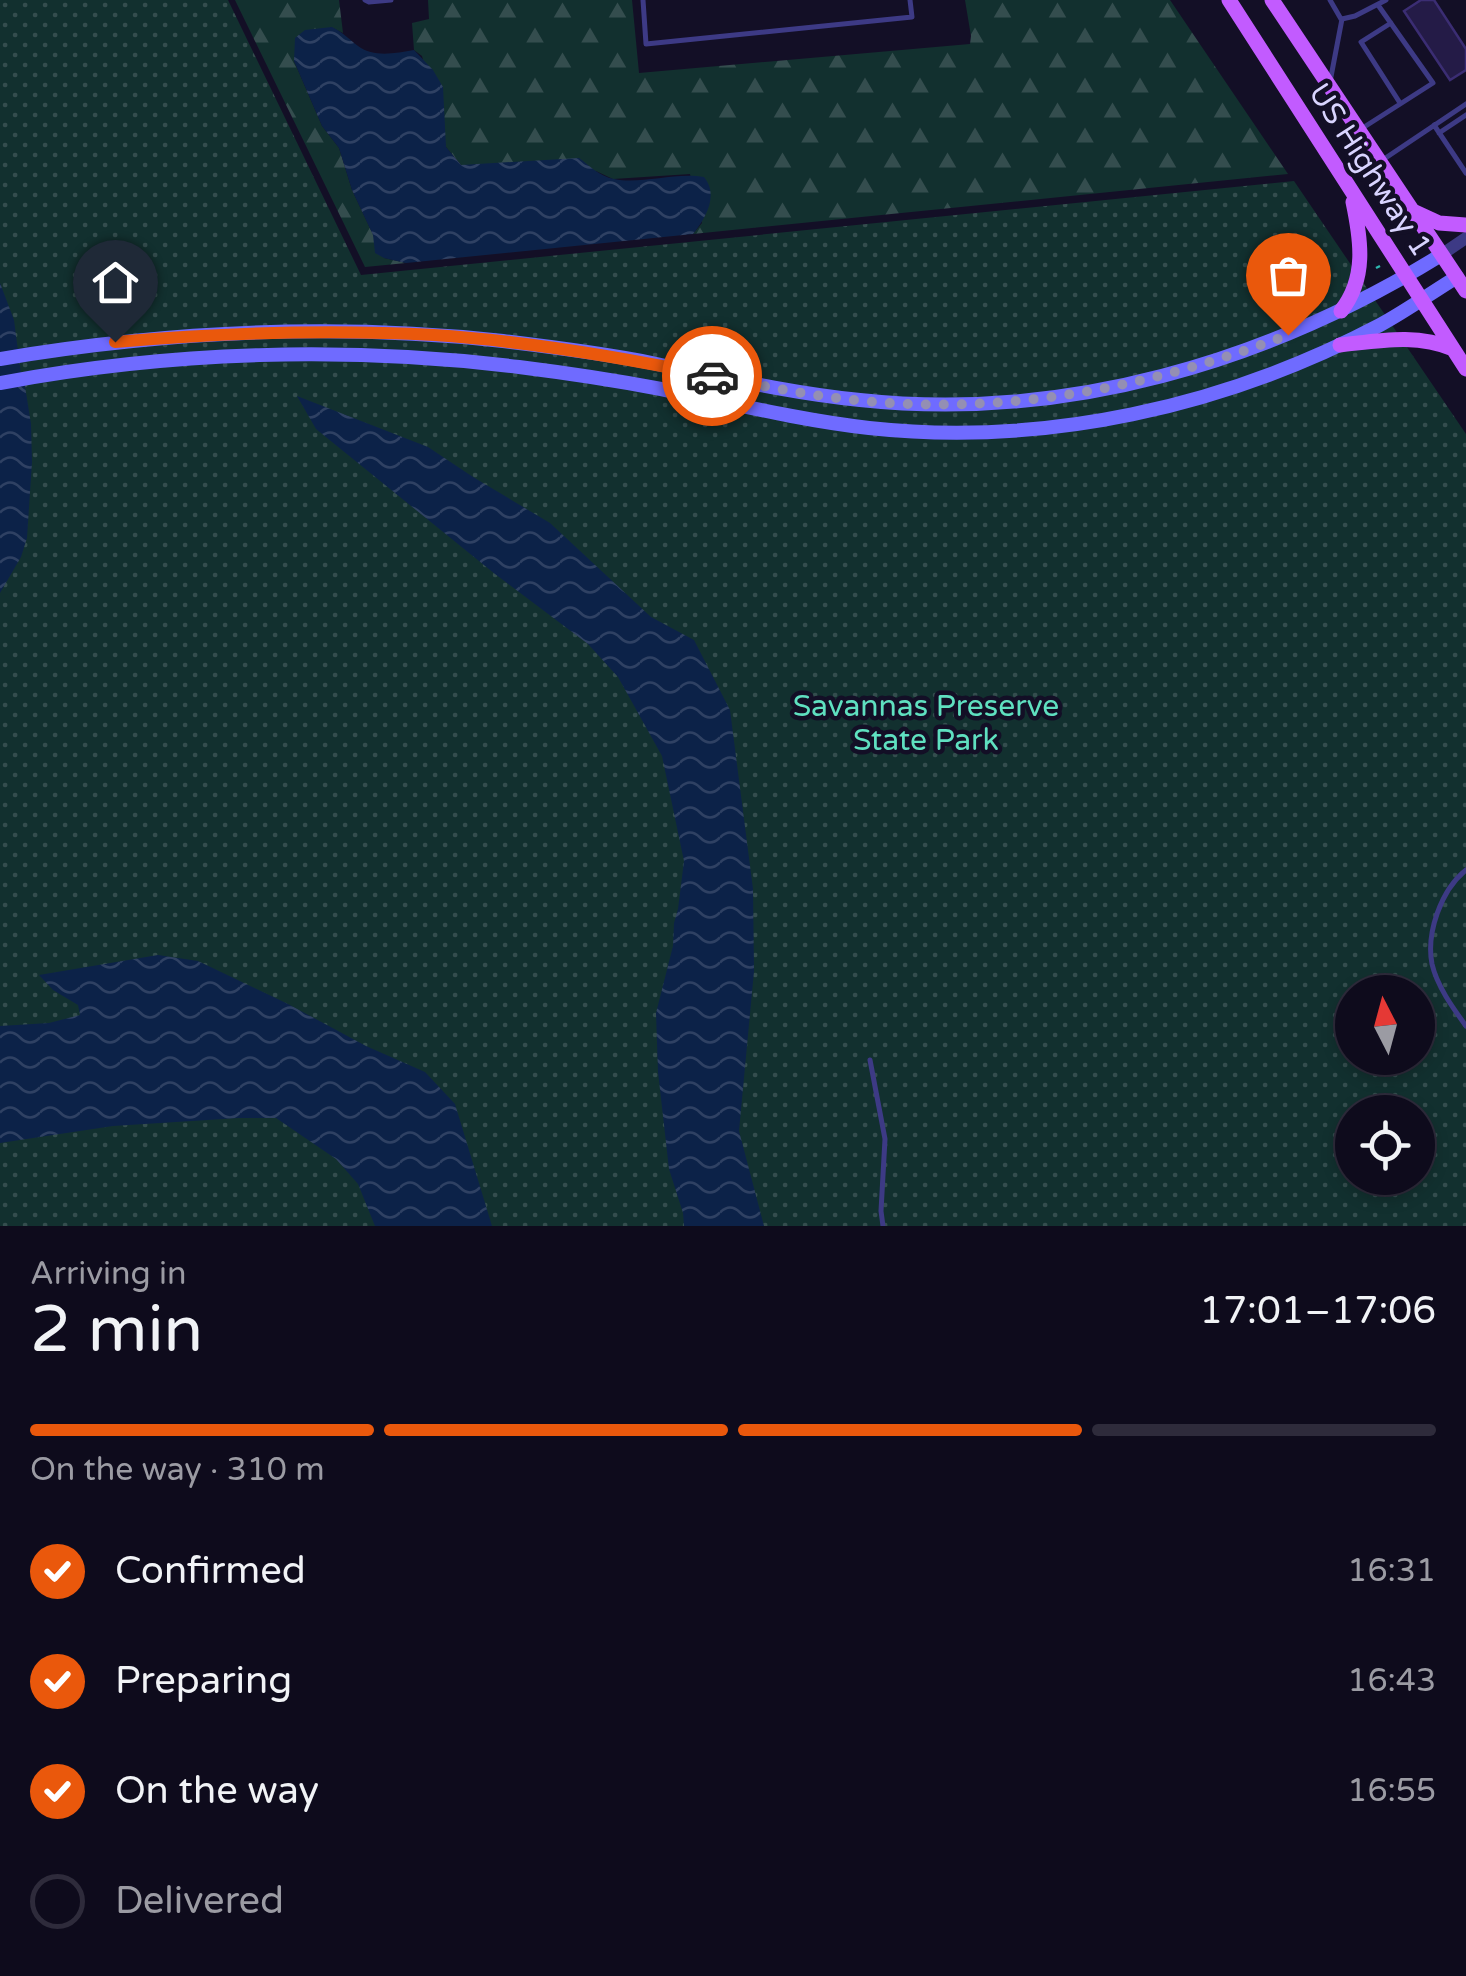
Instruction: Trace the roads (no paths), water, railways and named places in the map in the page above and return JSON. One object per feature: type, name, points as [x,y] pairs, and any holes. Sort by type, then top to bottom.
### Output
[{"type":"main road","name":"US Highway 1","points":[[1229,0],[1466,368]]},
{"type":"main road","name":"US Highway 1","points":[[1272,0],[1463,280]]},
{"type":"main road","points":[[1341,311],[1350,300],[1360,266],[1351,193]]},
{"type":"main road","points":[[1412,210],[1426,219],[1466,225]]},
{"type":"main road","points":[[0,359],[115,342],[229,333],[374,332],[566,349],[864,401],[980,403],[1122,386],[1219,360],[1341,311],[1442,254]]},
{"type":"main road","points":[[0,384],[82,370],[190,360],[375,356],[554,372],[872,428],[994,432],[1128,416],[1238,386],[1340,345],[1463,280]]},
{"type":"main road","points":[[1340,345],[1420,339],[1453,349]]},
{"type":"street","points":[[1442,254],[1466,238]]},
{"type":"lane","points":[[365,0],[392,0]]},
{"type":"lane","points":[[643,0],[646,44],[912,17],[910,0]]},
{"type":"lane","points":[[1329,86],[1342,19],[1330,0]]},
{"type":"lane","points":[[1342,19],[1386,0]]},
{"type":"lane","points":[[1359,130],[1433,83],[1378,5]]},
{"type":"lane","points":[[1391,23],[1361,42],[1401,104]]},
{"type":"lane","points":[[1380,162],[1466,104]]},
{"type":"lane","points":[[1439,133],[1466,115]]},
{"type":"lane","points":[[1434,125],[1466,173]]},
{"type":"lane","points":[[1466,870],[1442,903],[1435,921],[1432,966],[1447,999],[1466,1026]]},
{"type":"lane","points":[[870,1060],[885,1139],[883,1226]]},
{"type":"water","points":[[332,27],[371,52],[414,50],[433,70],[443,87],[446,147],[461,165],[579,158],[614,179],[704,177],[711,199],[706,214],[693,234],[406,263],[384,258],[375,253],[373,235],[352,190],[339,148],[322,126],[294,61],[295,38],[305,30]]},
{"type":"water","points":[[0,283],[14,320],[31,424],[32,462],[27,538],[0,593]]},
{"type":"water","points":[[297,396],[428,447],[550,523],[651,617],[694,640],[730,710],[753,889],[754,971],[739,1131],[764,1226],[684,1226],[669,1169],[656,1013],[673,946],[684,861],[662,756],[618,677],[588,644],[316,429]]},
{"type":"water","points":[[158,955],[198,961],[425,1072],[455,1104],[492,1226],[375,1226],[358,1184],[336,1159],[276,1118],[113,1126],[0,1143],[0,1026],[49,1023],[80,1015],[78,1005],[53,990],[39,975]]},
{"type":"park label","name":"Savannas Preserve State Park","points":[[926,723]]}]
